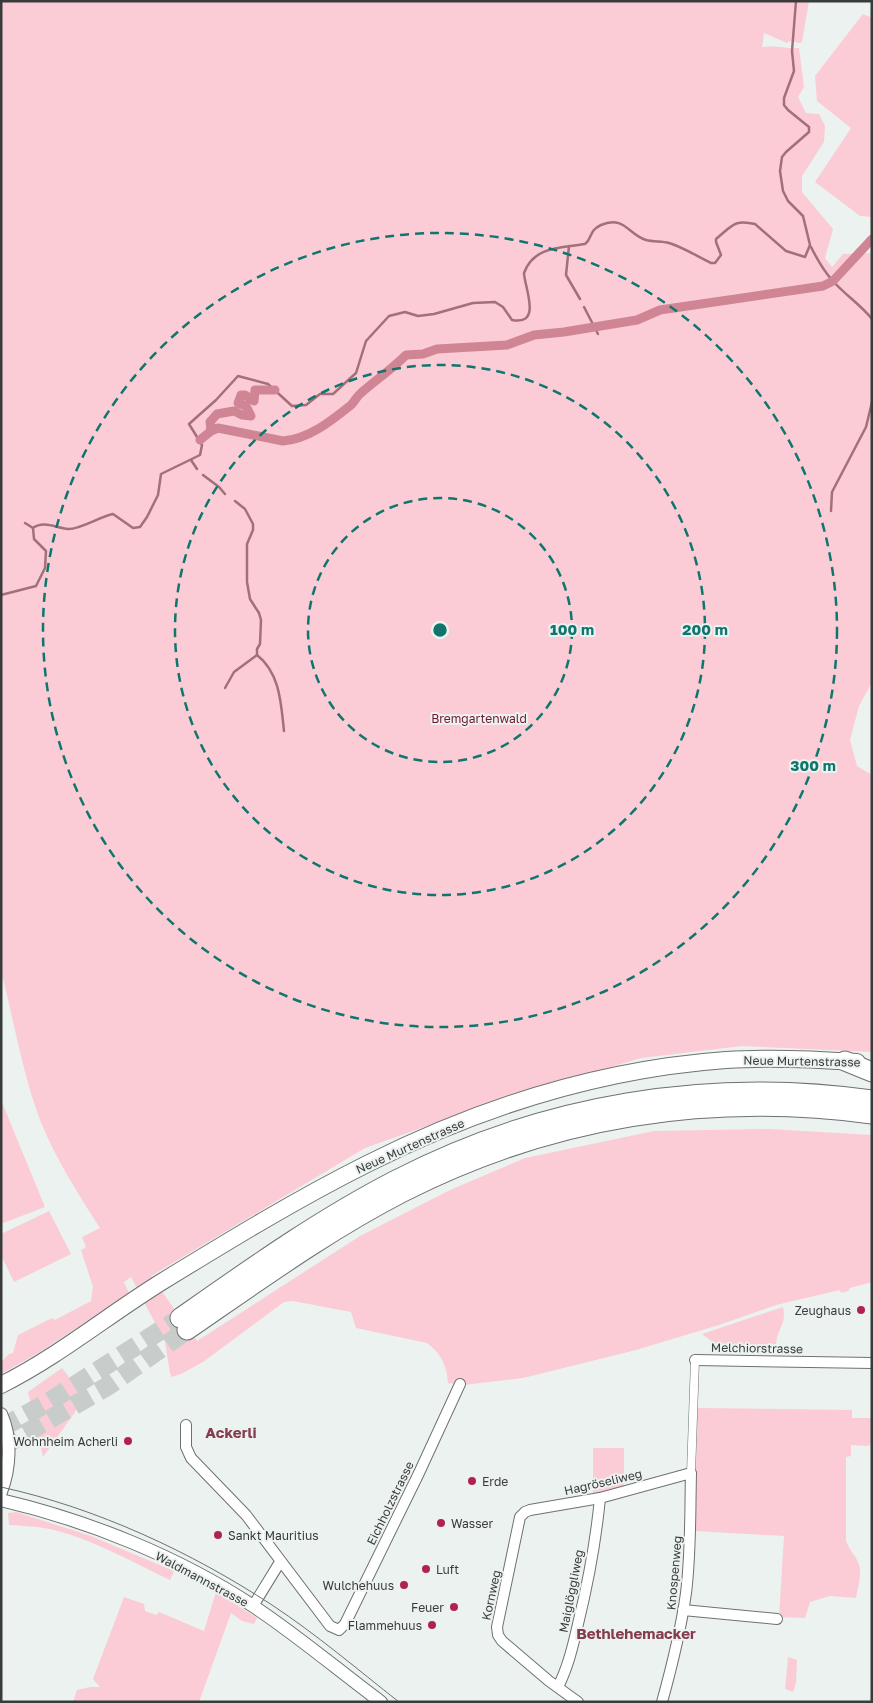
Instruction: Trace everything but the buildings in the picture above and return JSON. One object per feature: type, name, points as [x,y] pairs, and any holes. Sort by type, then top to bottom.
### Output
[{"type":"highway","points":[[845,1061],[872,1072]]},
{"type":"highway","points":[[872,1100],[779,1092],[685,1095],[601,1107],[525,1127],[444,1157],[375,1191],[293,1241],[183,1324],[382,1204],[444,1172],[529,1140],[618,1118],[693,1108],[779,1106],[872,1114]]},
{"type":"main road","name":"Neue Murtenstrasse","points":[[1,1385],[44,1361],[148,1291],[328,1185],[411,1143],[475,1117],[575,1086],[656,1068],[743,1059],[872,1062]]},
{"type":"street","name":"Melchiorstrasse","points":[[691,1473],[695,1360],[872,1363]]},
{"type":"street","name":"Eichholzstrasse","points":[[280,1562],[330,1626],[339,1630],[345,1624],[460,1384]]},
{"type":"street","points":[[1,1414],[6,1432],[8,1454],[7,1472],[1,1492]]},
{"type":"street","points":[[186,1425],[186,1447],[191,1458],[246,1515],[280,1562],[253,1606]]},
{"type":"street","name":"Hagröseliweg","points":[[521,1516],[530,1510],[600,1498],[691,1473]]},
{"type":"street","name":"Knospenweg","points":[[662,1702],[683,1610],[690,1548],[691,1473]]},
{"type":"street","name":"Maiglöggliweg","points":[[558,1687],[571,1653],[581,1610],[600,1498]]},
{"type":"street","name":"Waldmannstrasse","points":[[1,1500],[64,1517],[112,1534],[188,1570],[253,1606],[381,1702]]},
{"type":"street","name":"Kornweg","points":[[521,1516],[518,1522],[497,1632],[502,1642],[578,1702]]},
{"type":"street","points":[[683,1610],[777,1619]]},
{"type":"green space","name":"Bremgartenwald","points":[[1,1],[809,1],[802,42],[790,41],[787,43],[764,33],[762,47],[799,48],[804,87],[798,97],[806,113],[819,114],[825,126],[824,142],[802,176],[802,192],[833,229],[825,258],[832,267],[843,254],[872,253],[872,682],[859,706],[850,740],[857,766],[872,775],[872,1052],[742,1046],[641,1058],[506,1098],[365,1148],[151,1276],[197,1341],[360,1236],[450,1190],[525,1158],[654,1131],[769,1129],[872,1135],[872,1282],[850,1288],[848,1291],[841,1293],[840,1290],[776,1305],[719,1325],[636,1350],[523,1378],[464,1385],[448,1383],[442,1360],[427,1343],[356,1328],[351,1312],[293,1301],[284,1302],[203,1362],[172,1377],[165,1342],[131,1277],[124,1282],[129,1293],[40,1352],[1,1374],[1,1362],[9,1354],[13,1353],[18,1335],[52,1318],[55,1320],[91,1301],[93,1287],[81,1250],[86,1247],[82,1237],[100,1228],[64,1170],[38,1115],[26,1075],[1,971]]},
{"type":"green space","points":[[863,14],[872,18],[872,217],[860,216],[815,182],[851,128],[817,101],[815,76]]},
{"type":"green space","points":[[1,1100],[45,1207],[1,1224]]},
{"type":"green space","points":[[49,1211],[71,1254],[14,1282],[1,1255],[1,1234]]},
{"type":"green space","points":[[783,1307],[784,1318],[776,1344],[718,1346],[702,1334]]},
{"type":"green space","points":[[62,1368],[85,1398],[43,1457],[28,1392]]},
{"type":"green space","points":[[697,1408],[852,1410],[852,1418],[871,1418],[871,1443],[868,1446],[851,1445],[851,1456],[846,1457],[846,1540],[857,1559],[860,1571],[856,1598],[830,1596],[810,1602],[805,1618],[779,1617],[784,1536],[695,1531]]},
{"type":"green space","points":[[593,1448],[624,1448],[624,1487],[593,1495]]},
{"type":"green space","points":[[16,1512],[91,1536],[174,1571],[170,1580],[76,1537],[44,1528],[9,1525],[8,1513]]},
{"type":"green space","points":[[216,1592],[257,1618],[254,1624],[242,1621],[231,1613],[199,1702],[73,1702],[77,1690],[100,1687],[93,1679],[124,1597],[144,1604],[145,1611],[156,1615],[159,1612],[204,1631]]},
{"type":"green space","points":[[788,1657],[797,1660],[796,1683],[793,1692],[785,1689]]},
{"type":"waterway","points":[[1,595],[36,586],[45,568],[46,551],[34,539],[33,528],[37,526],[46,525],[73,529],[113,514],[133,528],[140,527],[158,495],[161,474],[200,455],[202,445],[189,424],[216,400],[238,376],[268,384],[292,406],[306,405],[320,394],[333,394],[356,373],[366,341],[389,316],[405,312],[418,316],[434,314],[473,303],[495,302],[503,307],[512,320],[521,320],[527,317],[530,304],[524,273],[528,264],[541,253],[549,250],[585,244],[597,227],[609,223],[621,224],[640,238],[666,242],[711,263],[715,263],[721,255],[716,239],[738,223],[755,224],[786,251],[805,257],[810,245],[803,216],[788,201],[783,191],[780,171],[782,157],[809,132],[809,127],[784,105],[784,98],[794,71],[792,51],[796,1]]},
{"type":"waterway","points":[[200,440],[218,428],[283,441],[302,437],[328,423],[351,405],[360,394],[406,355],[423,354],[437,349],[507,345],[534,335],[637,320],[660,310],[823,286],[833,281],[872,239]]},
{"type":"waterway","points":[[569,246],[566,275],[580,299]]},
{"type":"waterway","points":[[811,247],[829,276],[872,319]]},
{"type":"waterway","points":[[584,307],[598,334]]},
{"type":"waterway","points":[[211,431],[210,422],[217,414],[234,411],[242,415],[251,416],[246,406],[238,403],[241,395],[245,395],[254,401],[255,390],[275,390]]},
{"type":"waterway","points":[[831,511],[832,492],[866,427],[872,402]]},
{"type":"waterway","points":[[191,460],[197,469]]},
{"type":"waterway","points":[[203,475],[225,494]]},
{"type":"waterway","points":[[225,688],[234,672],[257,655],[257,649],[260,644],[261,620],[250,599],[247,582],[247,544],[253,530],[253,524],[245,509],[235,501]]},
{"type":"waterway","points":[[25,523],[33,528]]},
{"type":"waterway","points":[[257,655],[265,662],[275,680],[280,699],[284,731]]},
{"type":"tunnel","points":[[1,1428],[47,1403],[180,1318]]},
{"type":"tunnel","points":[[1,1447],[108,1386],[187,1330]]},
{"type":"tram line","points":[[1,1487],[37,1496],[108,1520],[142,1534],[209,1567],[288,1616],[399,1702]]},
{"type":"place","name":"Zeughaus","points":[[861,1310]]},
{"type":"place","name":"Wohnheim Acherli","points":[[128,1441]]},
{"type":"place","name":"Erde","points":[[472,1481]]},
{"type":"place","name":"Wasser","points":[[441,1523]]},
{"type":"place","name":"Sankt Mauritius","points":[[218,1535]]},
{"type":"place","name":"Luft","points":[[426,1569]]},
{"type":"place","name":"Wulchehuus","points":[[404,1585]]},
{"type":"place","name":"Feuer","points":[[454,1607]]},
{"type":"place","name":"Flammehuus","points":[[432,1625]]},
{"type":"district","name":"Ackerli","points":[[231,1432]]},
{"type":"district","name":"Bethlehemacker","points":[[636,1633]]}]
